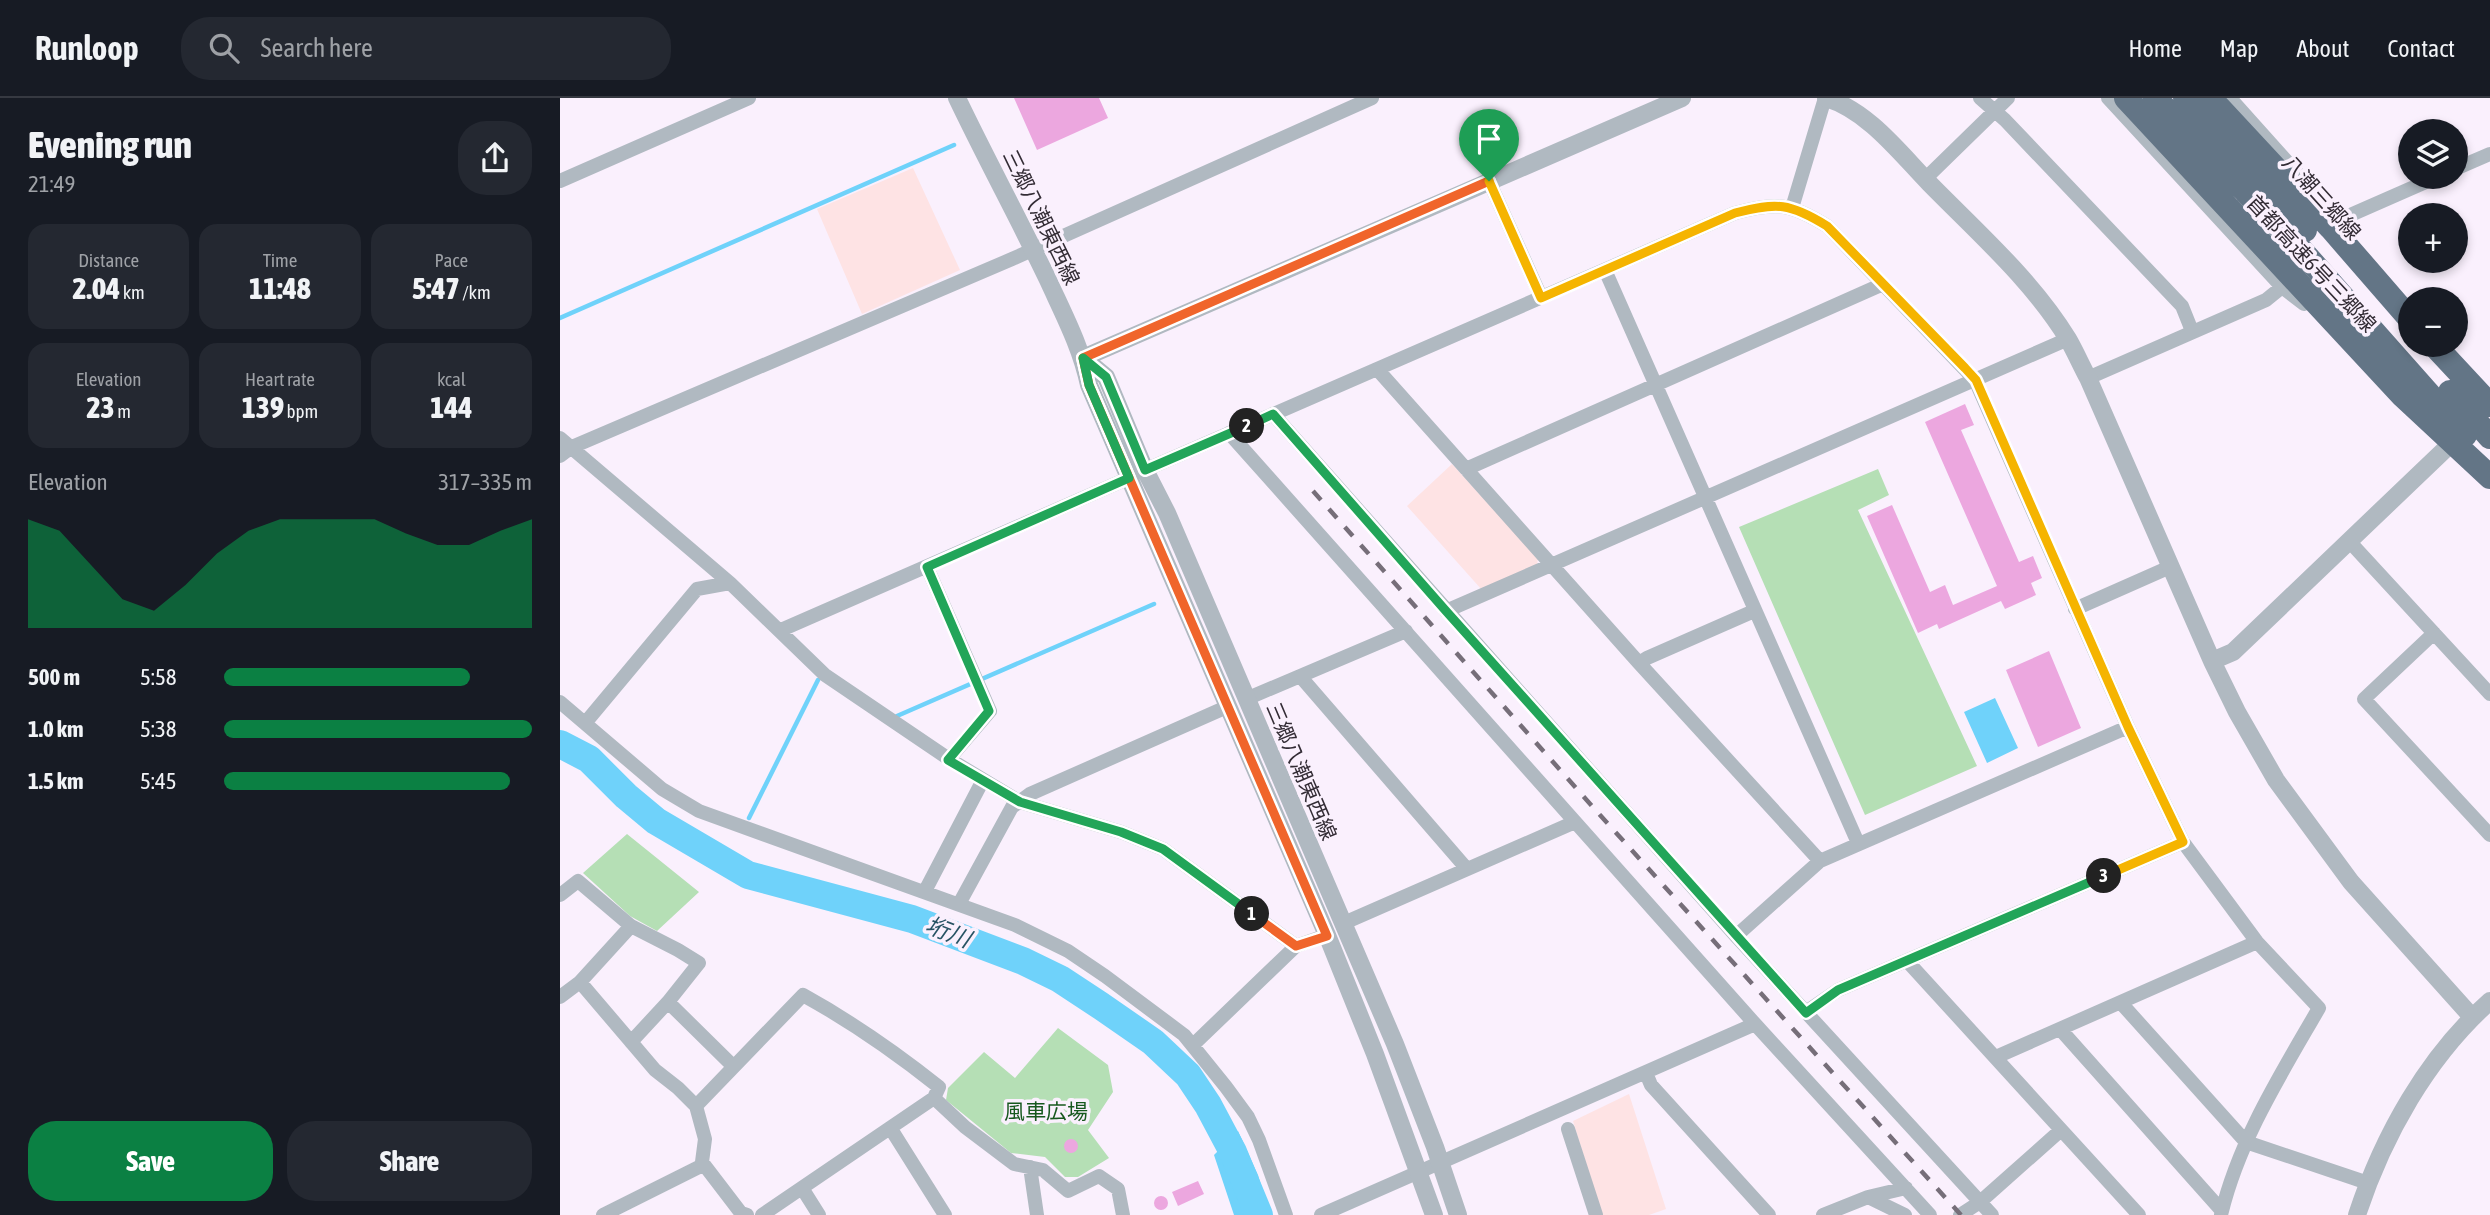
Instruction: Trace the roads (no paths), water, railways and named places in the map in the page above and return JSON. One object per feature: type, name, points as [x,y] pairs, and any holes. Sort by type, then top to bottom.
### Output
[{"type":"highway","points":[[2126,98],[2403,396],[2490,477]]},
{"type":"highway","name":"首都高速6号三郷線","points":[[2155,98],[2287,234],[2441,406],[2490,465]]},
{"type":"highway","name":"首都高速6号三郷線","points":[[2185,98],[2490,437]]},
{"type":"highway","points":[[2210,98],[2398,305]]},
{"type":"highway","points":[[2444,357],[2489,410]]},
{"type":"main road","points":[[2143,98],[2490,477]]},
{"type":"main road","name":"八潮三郷線","points":[[2199,98],[2398,314]]},
{"type":"main road","points":[[2438,357],[2489,410]]},
{"type":"street","points":[[560,181],[749,98]]},
{"type":"street","name":"三郷八潮東西線","points":[[957,98],[1034,249],[1083,358],[1089,385],[1137,474],[1229,706],[1375,1054],[1434,1215]]},
{"type":"street","points":[[566,452],[1034,249],[1371,98]]},
{"type":"street","points":[[1083,358],[1682,98]]},
{"type":"street","points":[[1792,208],[1826,98],[1864,120],[1892,144],[2008,263],[2068,339],[2088,378],[2212,661],[2237,712],[2276,780],[2351,882],[2472,1017]]},
{"type":"street","points":[[1980,98],[2182,306],[2192,331]]},
{"type":"street","points":[[1925,179],[2008,98]]},
{"type":"street","points":[[2108,98],[2282,287],[2321,318],[2358,331]]},
{"type":"street","points":[[2230,98],[2359,246],[2360,272]]},
{"type":"street","points":[[2193,150],[2194,189]]},
{"type":"street","points":[[2468,163],[2490,154]]},
{"type":"street","points":[[1489,181],[1541,298]]},
{"type":"street","points":[[2339,220],[2410,189]]},
{"type":"street","points":[[781,630],[1735,213],[1768,205],[1800,209],[1827,226],[1976,380],[2075,609],[2183,842],[2257,942],[2319,1008],[2276,1082],[2246,1142],[2222,1213],[2060,1029]]},
{"type":"street","points":[[1605,270],[1858,843]]},
{"type":"street","points":[[1466,469],[1883,284]]},
{"type":"street","points":[[2088,378],[2266,300],[2282,287]]},
{"type":"street","points":[[1446,611],[2068,339]]},
{"type":"street","points":[[1377,369],[1820,861]]},
{"type":"street","points":[[2212,661],[2233,652],[2489,410]]},
{"type":"street","points":[[1273,414],[1736,936],[1992,1215]]},
{"type":"street","points":[[1229,433],[1755,1024],[1930,1215]]},
{"type":"street","points":[[560,438],[566,452],[730,583],[825,675],[948,760],[1020,802],[1121,832],[1163,849],[1296,946]]},
{"type":"street","name":"三郷八潮東西線","points":[[1137,474],[1167,513],[1395,1044],[1458,1215]]},
{"type":"street","points":[[2349,541],[2490,694]]},
{"type":"street","points":[[927,567],[989,711],[948,760]]},
{"type":"street","points":[[2075,609],[2170,567]]},
{"type":"street","points":[[586,722],[697,589],[730,583]]},
{"type":"street","points":[[1639,663],[1647,657],[1755,611]]},
{"type":"street","points":[[1247,699],[1406,631]]},
{"type":"street","points":[[2434,633],[2364,699],[2490,835]]},
{"type":"street","points":[[1300,676],[1467,869]]},
{"type":"street","points":[[560,702],[662,789],[699,811],[960,904],[1015,925],[1068,951],[1171,1025],[1193,1045],[1248,1118],[1270,1165],[1286,1215]]},
{"type":"street","points":[[960,904],[1012,807],[1030,794],[1229,706]]},
{"type":"street","points":[[1736,936],[1820,861],[2128,727]]},
{"type":"street","points":[[925,891],[983,780]]},
{"type":"street","points":[[1344,923],[1575,822]]},
{"type":"street","points":[[1806,1013],[1838,990],[2183,842]]},
{"type":"street","points":[[560,895],[579,881],[631,926],[699,963],[631,1042]]},
{"type":"street","points":[[560,997],[580,982],[631,926]]},
{"type":"street","points":[[1193,1045],[1296,946],[1327,936]]},
{"type":"street","points":[[1996,1057],[2257,942]]},
{"type":"street","points":[[1908,962],[2139,1215]]},
{"type":"street","points":[[580,982],[655,1070],[695,1106],[705,1139],[703,1165],[741,1213],[747,1215]]},
{"type":"street","points":[[695,1106],[803,995],[847,1019],[896,1052],[939,1087],[934,1098],[762,1215]]},
{"type":"street","points":[[2357,1215],[2368,1183],[2437,1055],[2490,1001]]},
{"type":"street","points":[[668,1002],[733,1066]]},
{"type":"street","points":[[2121,1003],[2246,1142],[2368,1183]]},
{"type":"street","points":[[1321,1215],[1755,1024]]},
{"type":"street","points":[[1646,1073],[1651,1085],[1769,1215]]},
{"type":"street","points":[[934,1098],[965,1127],[1014,1164],[1043,1170],[1068,1191],[1099,1176],[1118,1189],[1123,1215]]},
{"type":"street","points":[[891,1129],[945,1215]]},
{"type":"street","points":[[1568,1129],[1596,1215]]},
{"type":"street","points":[[1959,1215],[1980,1202],[2062,1130]]},
{"type":"street","points":[[607,1214],[703,1165]]},
{"type":"street","points":[[1030,1167],[1037,1215]]},
{"type":"street","points":[[802,1188],[819,1215]]},
{"type":"street","points":[[1823,1215],[1868,1197],[1906,1188]]},
{"type":"street","points":[[1868,1197],[1905,1215]]},
{"type":"water","points":[[1995,698],[2018,748],[1987,763],[1964,712]]},
{"type":"water","points":[[1238,1131],[1258,1175],[1270,1215],[1234,1215],[1214,1155]]},
{"type":"waterway","points":[[560,318],[954,145]]},
{"type":"waterway","points":[[897,716],[1154,604]]},
{"type":"waterway","points":[[749,818],[818,680]]},
{"type":"waterway","name":"垳川","points":[[560,744],[589,759],[656,821],[748,875],[912,919],[1023,961],[1060,979],[1101,1006],[1153,1042],[1188,1075],[1208,1105],[1233,1152],[1259,1215]]},
{"type":"railway","points":[[1313,491],[1600,815],[1961,1215]]},
{"type":"park label","name":"風車広場","points":[[1046,1111]]}]
